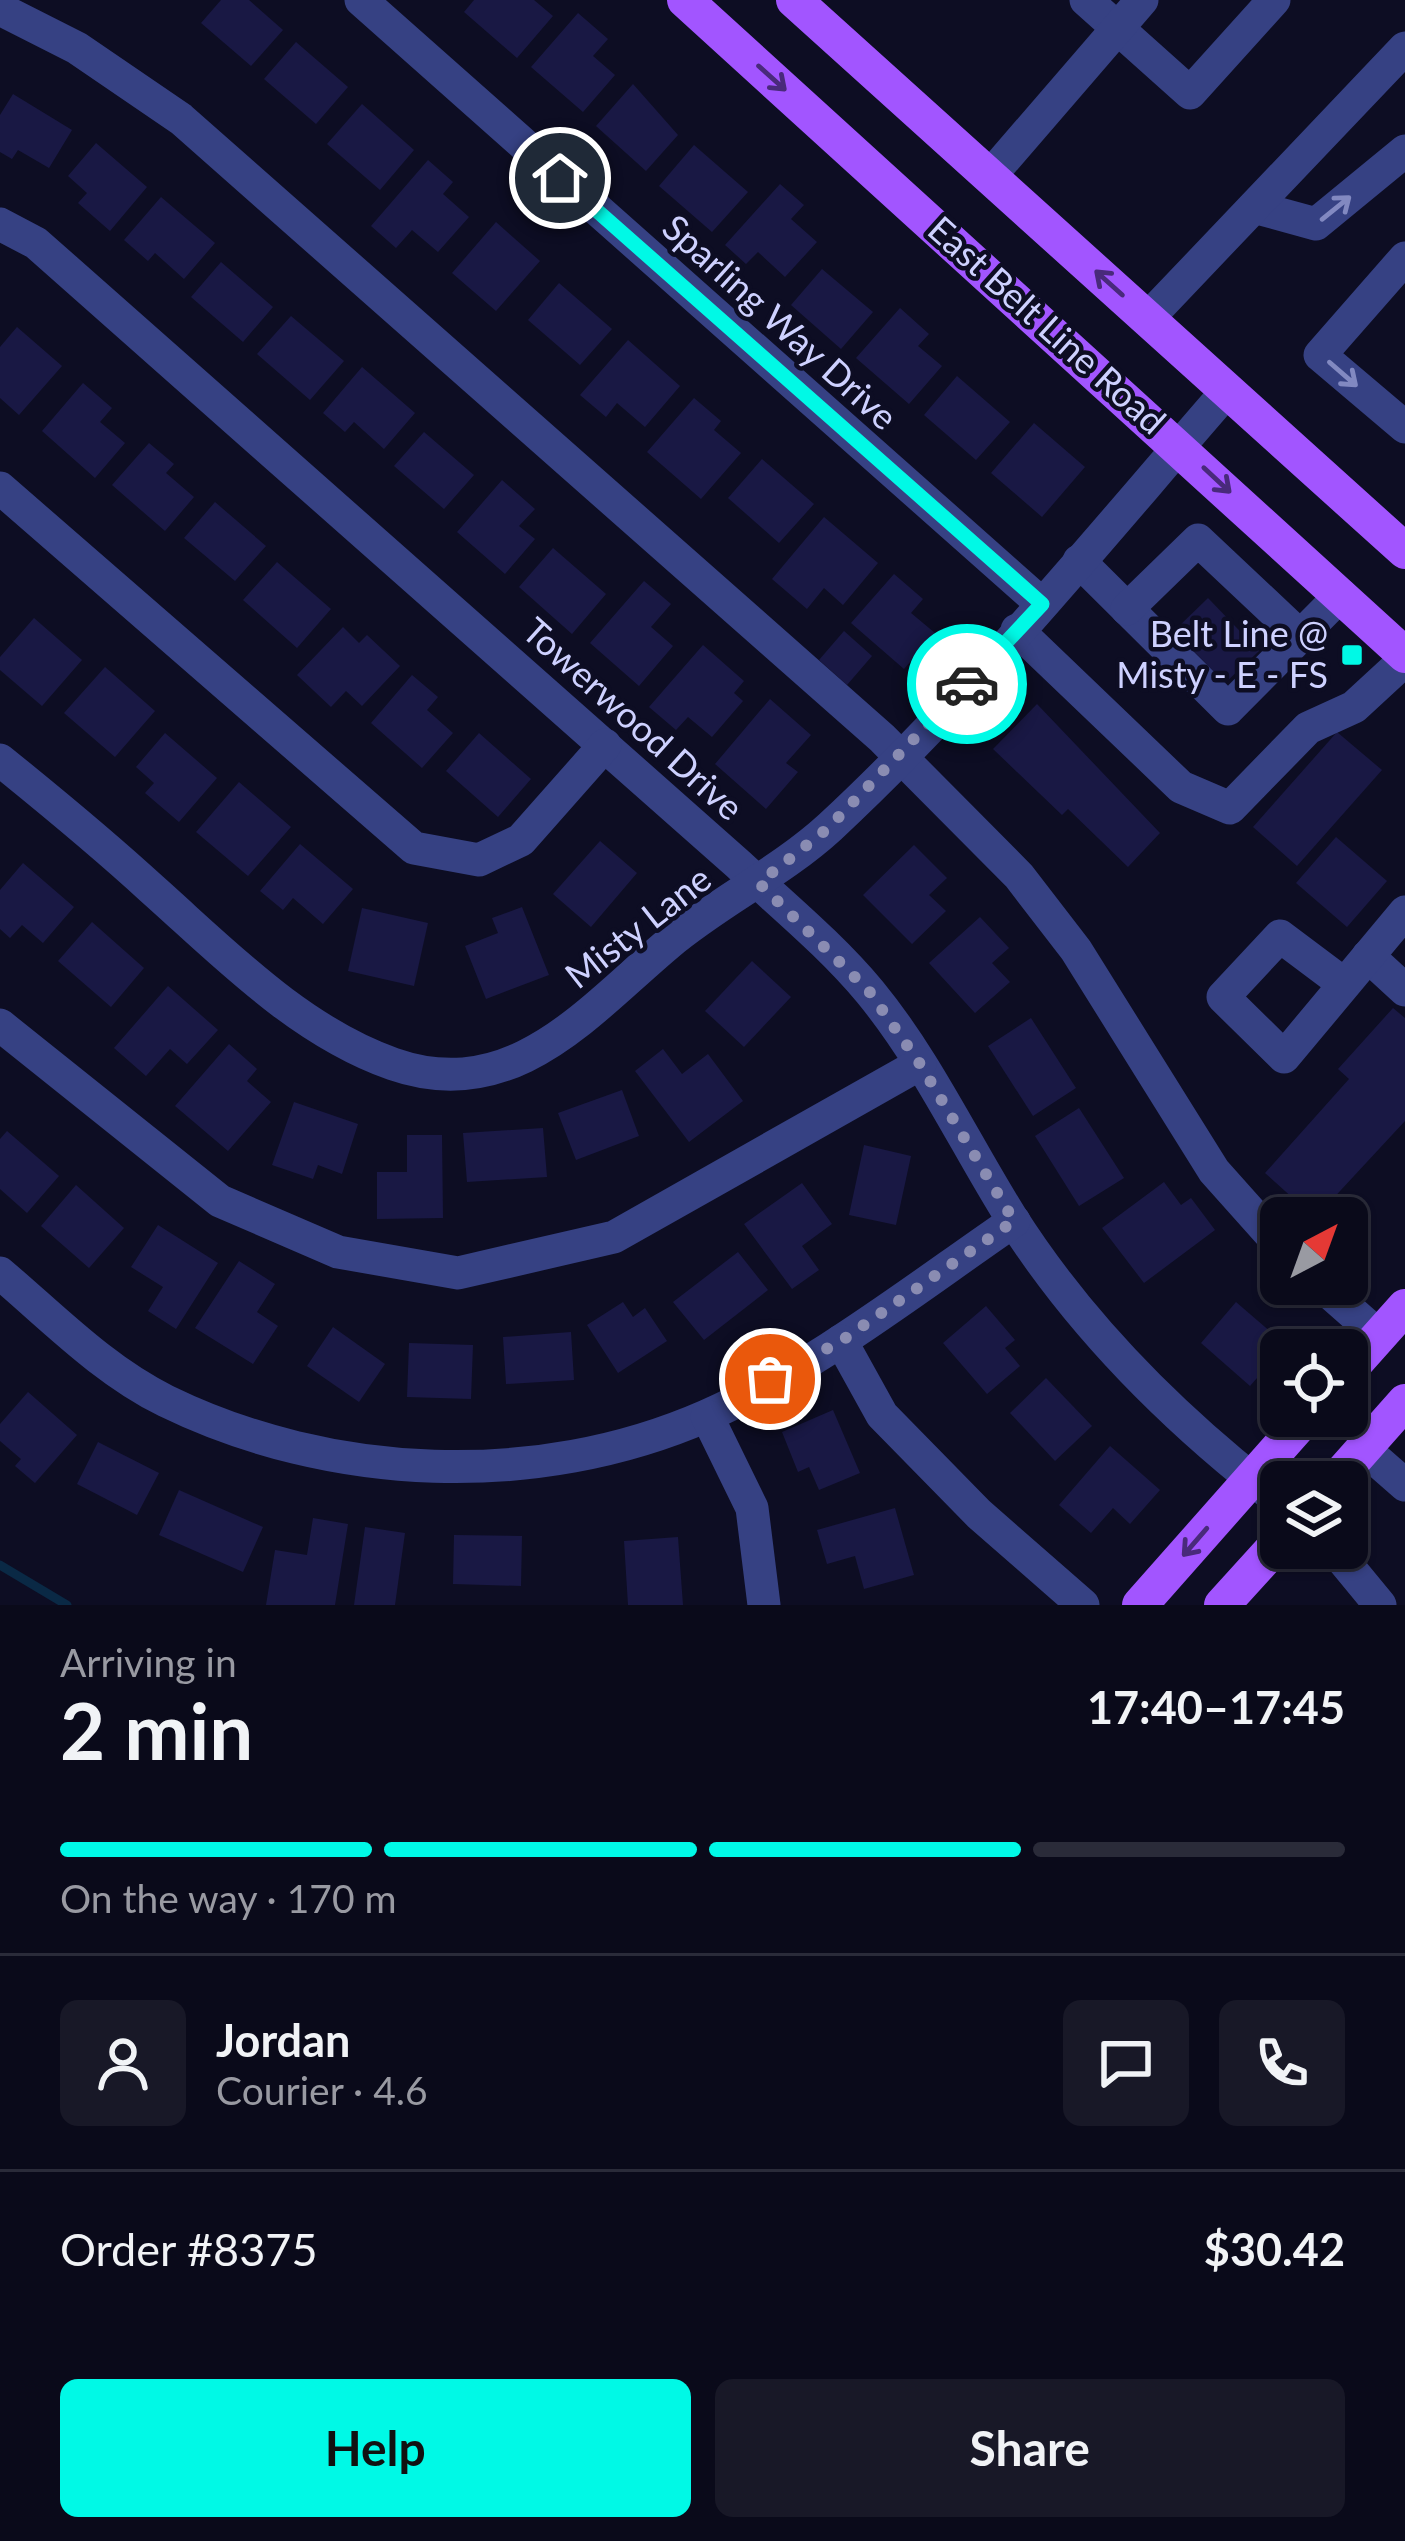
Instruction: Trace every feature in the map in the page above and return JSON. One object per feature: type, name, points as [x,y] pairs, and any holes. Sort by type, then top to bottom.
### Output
[{"type":"main road","name":"East Belt Line Road","points":[[685,0],[1180,445],[1405,657]]},
{"type":"main road","name":"East Belt Line Road","points":[[794,0],[1405,551]]},
{"type":"main road","points":[[1368,1348],[1405,1307]]},
{"type":"main road","points":[[1354,1461],[1405,1402]]},
{"type":"main road","points":[[1140,1605],[1288,1437]]},
{"type":"main road","points":[[1222,1605],[1260,1563]]},
{"type":"street","name":"Sparling Way Drive","points":[[362,0],[1042,604]]},
{"type":"street","points":[[1086,0],[1190,93],[1274,0]]},
{"type":"street","points":[[990,176],[1142,0]]},
{"type":"street","points":[[0,9],[77,48],[181,118],[901,756],[1019,876],[1076,950],[1214,1171],[1260,1222]]},
{"type":"street","points":[[1148,318],[1405,48]]},
{"type":"street","points":[[1254,207],[1316,224],[1405,151]]},
{"type":"street","name":"Towerwood Drive","points":[[0,224],[36,243],[759,883],[869,991],[920,1064],[1014,1221],[1120,1359],[1260,1486]]},
{"type":"street","points":[[1405,257],[1320,355],[1405,427]]},
{"type":"street","name":"Misty Lane","points":[[0,760],[303,1016],[396,1065],[446,1072],[491,1068],[541,1052],[671,942],[759,883],[827,829],[1042,604],[1228,390]]},
{"type":"street","points":[[0,488],[414,848],[479,860],[521,840],[605,746]]},
{"type":"street","points":[[1127,609],[1198,540],[1300,636]]},
{"type":"street","points":[[1242,581],[1282,540]]},
{"type":"street","points":[[1079,561],[1228,709],[1341,595]]},
{"type":"street","points":[[1017,630],[1181,787],[1230,808],[1308,728],[1354,707],[1405,657]]},
{"type":"street","points":[[1344,984],[1405,912]]},
{"type":"street","points":[[1368,956],[1405,990]]},
{"type":"street","points":[[0,1025],[220,1201],[338,1252],[458,1273],[614,1237],[920,1064]]},
{"type":"street","points":[[0,1273],[107,1366],[166,1400],[265,1440],[340,1460],[452,1466],[557,1458],[609,1448],[706,1416],[841,1341],[1014,1221]]},
{"type":"street","points":[[1344,1305],[1379,1336]]},
{"type":"street","points":[[841,1341],[882,1415],[979,1514],[1083,1605]]},
{"type":"street","points":[[706,1416],[752,1508],[764,1605]]},
{"type":"street","points":[[1365,1450],[1405,1485]]},
{"type":"street","points":[[1350,1569],[1380,1605]]},
{"type":"building","points":[[221,0],[249,0],[283,30],[251,66],[201,23]]},
{"type":"building","points":[[474,0],[534,0],[553,16],[517,58],[464,12]]},
{"type":"building","points":[[578,13],[608,39],[593,56],[615,75],[583,112],[531,67]]},
{"type":"building","points":[[296,42],[348,87],[316,124],[264,79]]},
{"type":"building","points":[[633,84],[678,135],[646,171],[596,126]]},
{"type":"building","points":[[13,94],[72,130],[49,168],[18,150],[12,159],[0,152],[0,115]]},
{"type":"building","points":[[362,104],[414,150],[380,190],[327,144]]},
{"type":"building","points":[[96,143],[147,187],[110,231],[78,203],[87,193],[68,176]]},
{"type":"building","points":[[694,145],[748,192],[712,232],[659,186]]},
{"type":"building","points":[[428,160],[453,182],[443,194],[469,217],[438,252],[412,230],[396,248],[371,226]]},
{"type":"building","points":[[780,184],[804,205],[791,219],[817,242],[785,277],[758,252],[746,264],[725,245]]},
{"type":"building","points":[[161,197],[215,243],[184,279],[155,253],[148,261],[124,240]]},
{"type":"building","points":[[496,222],[540,261],[496,311],[452,273]]},
{"type":"building","points":[[221,262],[273,307],[243,342],[191,297]]},
{"type":"building","points":[[822,269],[873,312],[841,349],[791,305]]},
{"type":"building","points":[[559,283],[612,329],[580,365],[528,320]]},
{"type":"building","points":[[900,308],[929,334],[918,346],[942,366],[909,404],[856,358]]},
{"type":"building","points":[[291,316],[344,361],[310,400],[257,354]]},
{"type":"building","points":[[17,327],[62,366],[19,415],[0,398],[0,347]]},
{"type":"building","points":[[628,340],[680,386],[645,427],[617,403],[606,417],[580,395]]},
{"type":"building","points":[[362,367],[415,413],[384,449],[354,422],[345,432],[323,413]]},
{"type":"building","points":[[957,376],[1010,422],[976,460],[924,415]]},
{"type":"building","points":[[83,383],[112,408],[100,422],[125,443],[95,478],[42,431]]},
{"type":"building","points":[[694,398],[721,421],[714,430],[741,453],[701,499],[647,452]]},
{"type":"building","points":[[1034,423],[1085,467],[1042,517],[991,473]]},
{"type":"building","points":[[424,432],[474,475],[444,509],[394,466]]},
{"type":"building","points":[[149,443],[174,464],[166,473],[194,497],[165,531],[112,485]]},
{"type":"building","points":[[762,459],[814,504],[779,543],[728,498]]},
{"type":"building","points":[[502,480],[535,509],[519,526],[535,539],[505,574],[457,532]]},
{"type":"building","points":[[215,502],[266,546],[235,581],[184,538]]},
{"type":"building","points":[[824,517],[878,563],[843,605],[824,588],[807,609],[772,579]]},
{"type":"building","points":[[553,548],[606,594],[572,634],[519,587]]},
{"type":"building","points":[[277,562],[331,609],[297,648],[243,600]]},
{"type":"building","points":[[894,574],[923,599],[911,613],[935,633],[904,669],[851,623]]},
{"type":"building","points":[[644,581],[671,604],[651,627],[673,646],[639,686],[590,643]]},
{"type":"building","points":[[1208,598],[1259,651],[1225,683],[1174,631]]},
{"type":"building","points":[[34,618],[82,660],[42,706],[0,670],[0,657]]},
{"type":"building","points":[[343,627],[359,643],[367,635],[400,666],[362,706],[346,691],[331,707],[297,675]]},
{"type":"building","points":[[844,631],[872,656],[847,685],[819,660]]},
{"type":"building","points":[[703,645],[744,681],[734,693],[743,701],[712,737],[688,717],[676,730],[649,707]]},
{"type":"building","points":[[105,667],[155,711],[115,757],[64,713]]},
{"type":"building","points":[[412,675],[438,697],[427,710],[453,733],[422,768],[371,723]]},
{"type":"building","points":[[770,699],[811,735],[786,763],[798,772],[766,809],[715,764]]},
{"type":"building","points":[[1037,704],[1160,833],[1128,867],[1068,809],[1062,815],[993,749]]},
{"type":"building","points":[[1337,732],[1382,770],[1297,866],[1253,827]]},
{"type":"building","points":[[165,733],[217,778],[179,822],[145,793],[154,783],[136,767]]},
{"type":"building","points":[[479,733],[531,779],[498,817],[446,771]]},
{"type":"building","points":[[239,782],[291,827],[248,876],[196,832]]},
{"type":"building","points":[[1336,837],[1387,881],[1347,927],[1296,883]]},
{"type":"building","points":[[600,841],[637,873],[591,927],[553,894]]},
{"type":"building","points":[[300,844],[353,889],[323,924],[293,898],[283,910],[260,891]]},
{"type":"building","points":[[914,845],[947,878],[929,895],[946,911],[912,944],[863,895]]},
{"type":"building","points":[[23,863],[74,907],[43,943],[22,925],[10,938],[0,929],[0,890]]},
{"type":"building","points":[[522,907],[549,975],[486,999],[465,946],[498,933],[492,918]]},
{"type":"building","points":[[362,908],[428,923],[414,986],[348,971]]},
{"type":"building","points":[[980,917],[1009,948],[992,963],[1010,982],[975,1013],[929,963]]},
{"type":"building","points":[[92,922],[144,968],[111,1007],[58,961]]},
{"type":"building","points":[[752,961],[791,997],[744,1047],[705,1011]]},
{"type":"building","points":[[168,986],[218,1030],[187,1064],[170,1049],[146,1076],[114,1048]]},
{"type":"building","points":[[1393,1008],[1405,1018],[1405,1121],[1334,1197],[1292,1197],[1265,1173],[1349,1079],[1338,1069]]},
{"type":"building","points":[[1031,1018],[1076,1088],[1033,1116],[988,1046]]},
{"type":"building","points":[[229,1044],[257,1069],[247,1081],[271,1102],[228,1151],[175,1106]]},
{"type":"building","points":[[663,1049],[682,1074],[708,1054],[743,1101],[689,1142],[635,1071]]},
{"type":"building","points":[[622,1090],[639,1136],[576,1160],[558,1113]]},
{"type":"building","points":[[294,1102],[358,1124],[342,1174],[318,1165],[313,1179],[272,1165]]},
{"type":"building","points":[[1079,1108],[1124,1178],[1079,1206],[1035,1136]]},
{"type":"building","points":[[543,1128],[547,1177],[467,1182],[463,1133]]},
{"type":"building","points":[[7,1131],[59,1176],[27,1213],[0,1189],[0,1139]]},
{"type":"building","points":[[407,1135],[442,1135],[443,1218],[377,1219],[377,1172],[407,1172]]},
{"type":"building","points":[[864,1145],[911,1156],[896,1225],[849,1215]]},
{"type":"building","points":[[1164,1182],[1181,1205],[1191,1198],[1215,1230],[1144,1283],[1102,1228]]},
{"type":"building","points":[[802,1183],[832,1224],[802,1246],[819,1270],[792,1289],[744,1224]]},
{"type":"building","points":[[76,1185],[124,1228],[89,1268],[41,1226]]},
{"type":"building","points":[[158,1225],[218,1263],[176,1329],[148,1311],[163,1287],[131,1267]]},
{"type":"building","points":[[738,1252],[768,1290],[704,1340],[673,1302]]},
{"type":"building","points":[[239,1261],[275,1284],[257,1312],[278,1326],[253,1364],[195,1328]]},
{"type":"building","points":[[623,1302],[633,1317],[645,1308],[667,1341],[618,1373],[587,1325]]},
{"type":"building","points":[[1236,1302],[1267,1329],[1260,1329],[1260,1375],[1250,1386],[1201,1343]]},
{"type":"building","points":[[986,1306],[1015,1340],[1005,1348],[1020,1366],[987,1394],[943,1343]]},
{"type":"building","points":[[333,1327],[385,1364],[359,1402],[307,1366]]},
{"type":"building","points":[[571,1332],[574,1380],[506,1384],[503,1337]]},
{"type":"building","points":[[409,1343],[473,1345],[471,1399],[407,1397]]},
{"type":"building","points":[[1046,1378],[1092,1426],[1055,1461],[1010,1413]]},
{"type":"building","points":[[28,1392],[77,1435],[35,1483],[15,1466],[21,1459],[0,1441],[0,1424]]},
{"type":"building","points":[[833,1410],[860,1473],[819,1490],[809,1467],[798,1472],[782,1432]]},
{"type":"building","points":[[98,1442],[159,1473],[137,1515],[77,1484]]},
{"type":"building","points":[[1110,1446],[1160,1490],[1130,1524],[1113,1508],[1091,1533],[1059,1505]]},
{"type":"building","points":[[179,1490],[263,1527],[243,1572],[159,1535]]},
{"type":"building","points":[[895,1508],[914,1575],[864,1589],[855,1556],[827,1564],[817,1530]]},
{"type":"building","points":[[313,1518],[348,1524],[335,1605],[266,1605],[275,1550],[307,1555]]},
{"type":"building","points":[[365,1527],[405,1533],[395,1605],[354,1605]]},
{"type":"building","points":[[454,1535],[522,1536],[521,1586],[453,1584]]},
{"type":"building","points":[[678,1537],[683,1605],[628,1605],[624,1541]]},
{"type":"waterway","points":[[0,1565],[67,1605]]},
{"type":"way so far","points":[[770,1379],[841,1341],[1014,1221],[920,1064],[869,991],[759,883],[827,829],[967,684]]},
{"type":"place","name":"Belt Line @ Misty - E - FS","points":[[1352,655]]},
{"type":"route","points":[[560,178],[1042,604],[967,684]]}]
